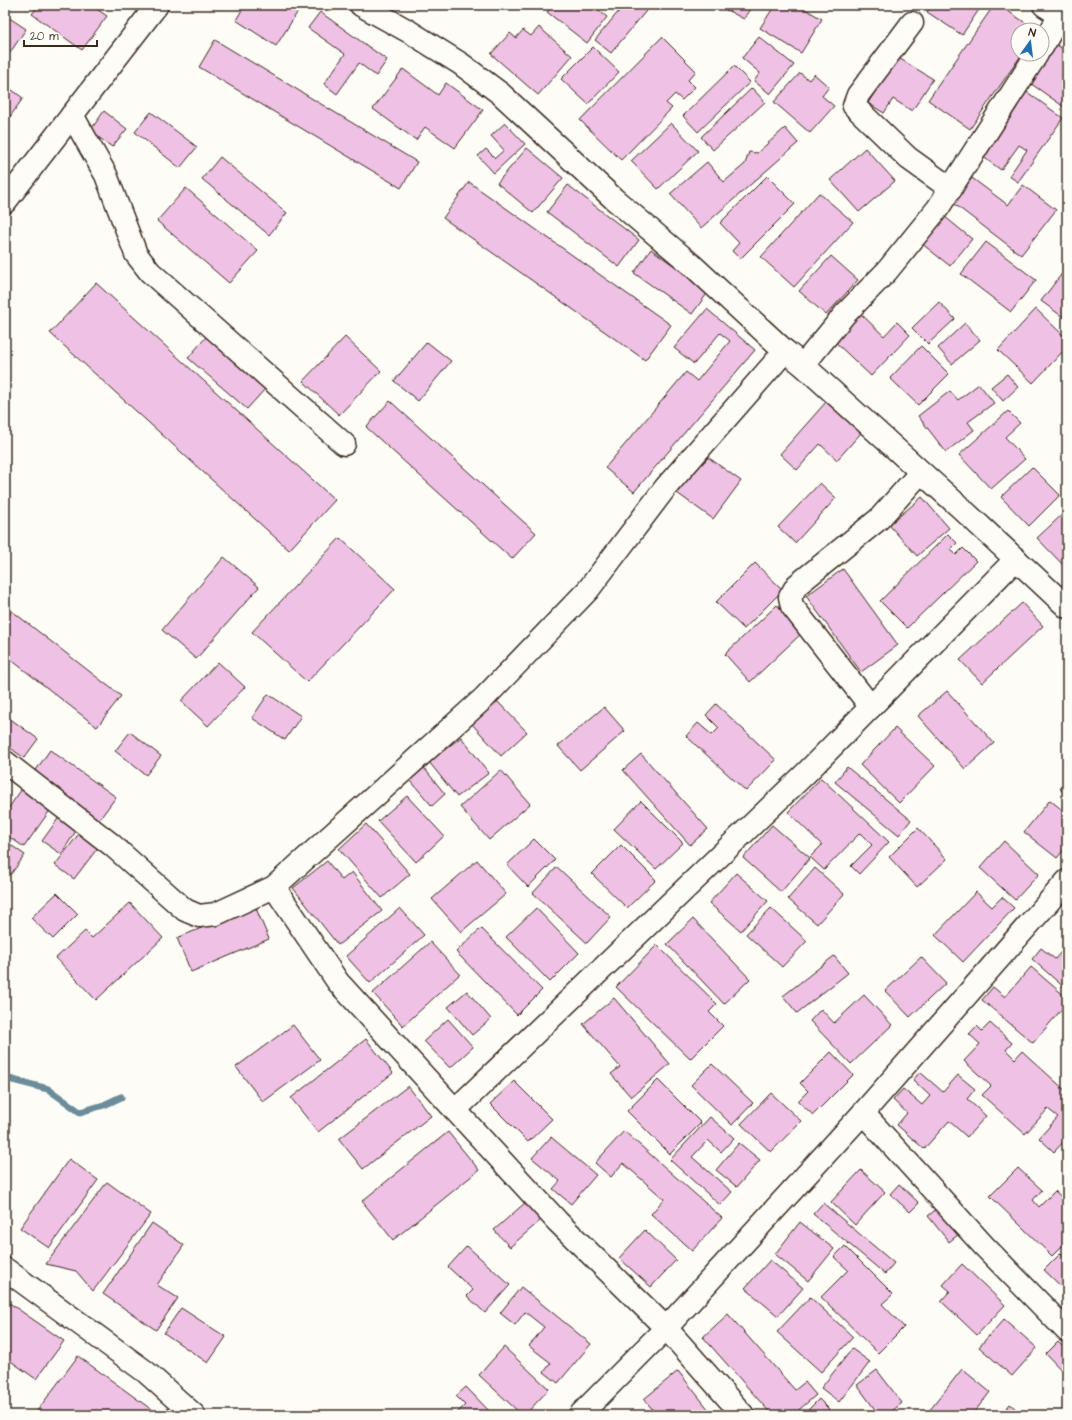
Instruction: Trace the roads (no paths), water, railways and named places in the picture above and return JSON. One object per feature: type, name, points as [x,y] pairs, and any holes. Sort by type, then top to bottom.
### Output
[{"type":"street","points":[[5,202],[157,5]]},
{"type":"street","points":[[361,5],[410,32],[461,64],[501,94],[614,199],[692,265],[785,351],[921,472],[1067,607]]},
{"type":"street","points":[[1050,29],[1057,13]]},
{"type":"street","points":[[912,23],[858,96],[854,106],[908,158],[951,189]]},
{"type":"street","points":[[802,365],[845,314],[886,271],[920,231],[951,189],[1032,62]]},
{"type":"street","points":[[72,115],[106,175],[136,254],[150,272],[344,444]]},
{"type":"street","points":[[5,762],[112,845],[185,910],[199,916],[216,914],[274,887],[484,698],[583,596],[666,487],[785,351]]},
{"type":"street","points":[[871,707],[792,606],[790,597],[797,585],[879,520],[921,472]]},
{"type":"street","points":[[455,1110],[806,773],[1016,559]]},
{"type":"street","points":[[580,1415],[666,1328],[863,1113],[1067,881]]},
{"type":"street","points":[[274,887],[338,982],[558,1222],[666,1328],[743,1415]]},
{"type":"street","points":[[863,1113],[984,1246],[1067,1331]]},
{"type":"street","points":[[5,1269],[146,1372],[194,1415]]},
{"type":"waterway","points":[[5,1078],[48,1089],[80,1112],[104,1105],[121,1097]]}]
